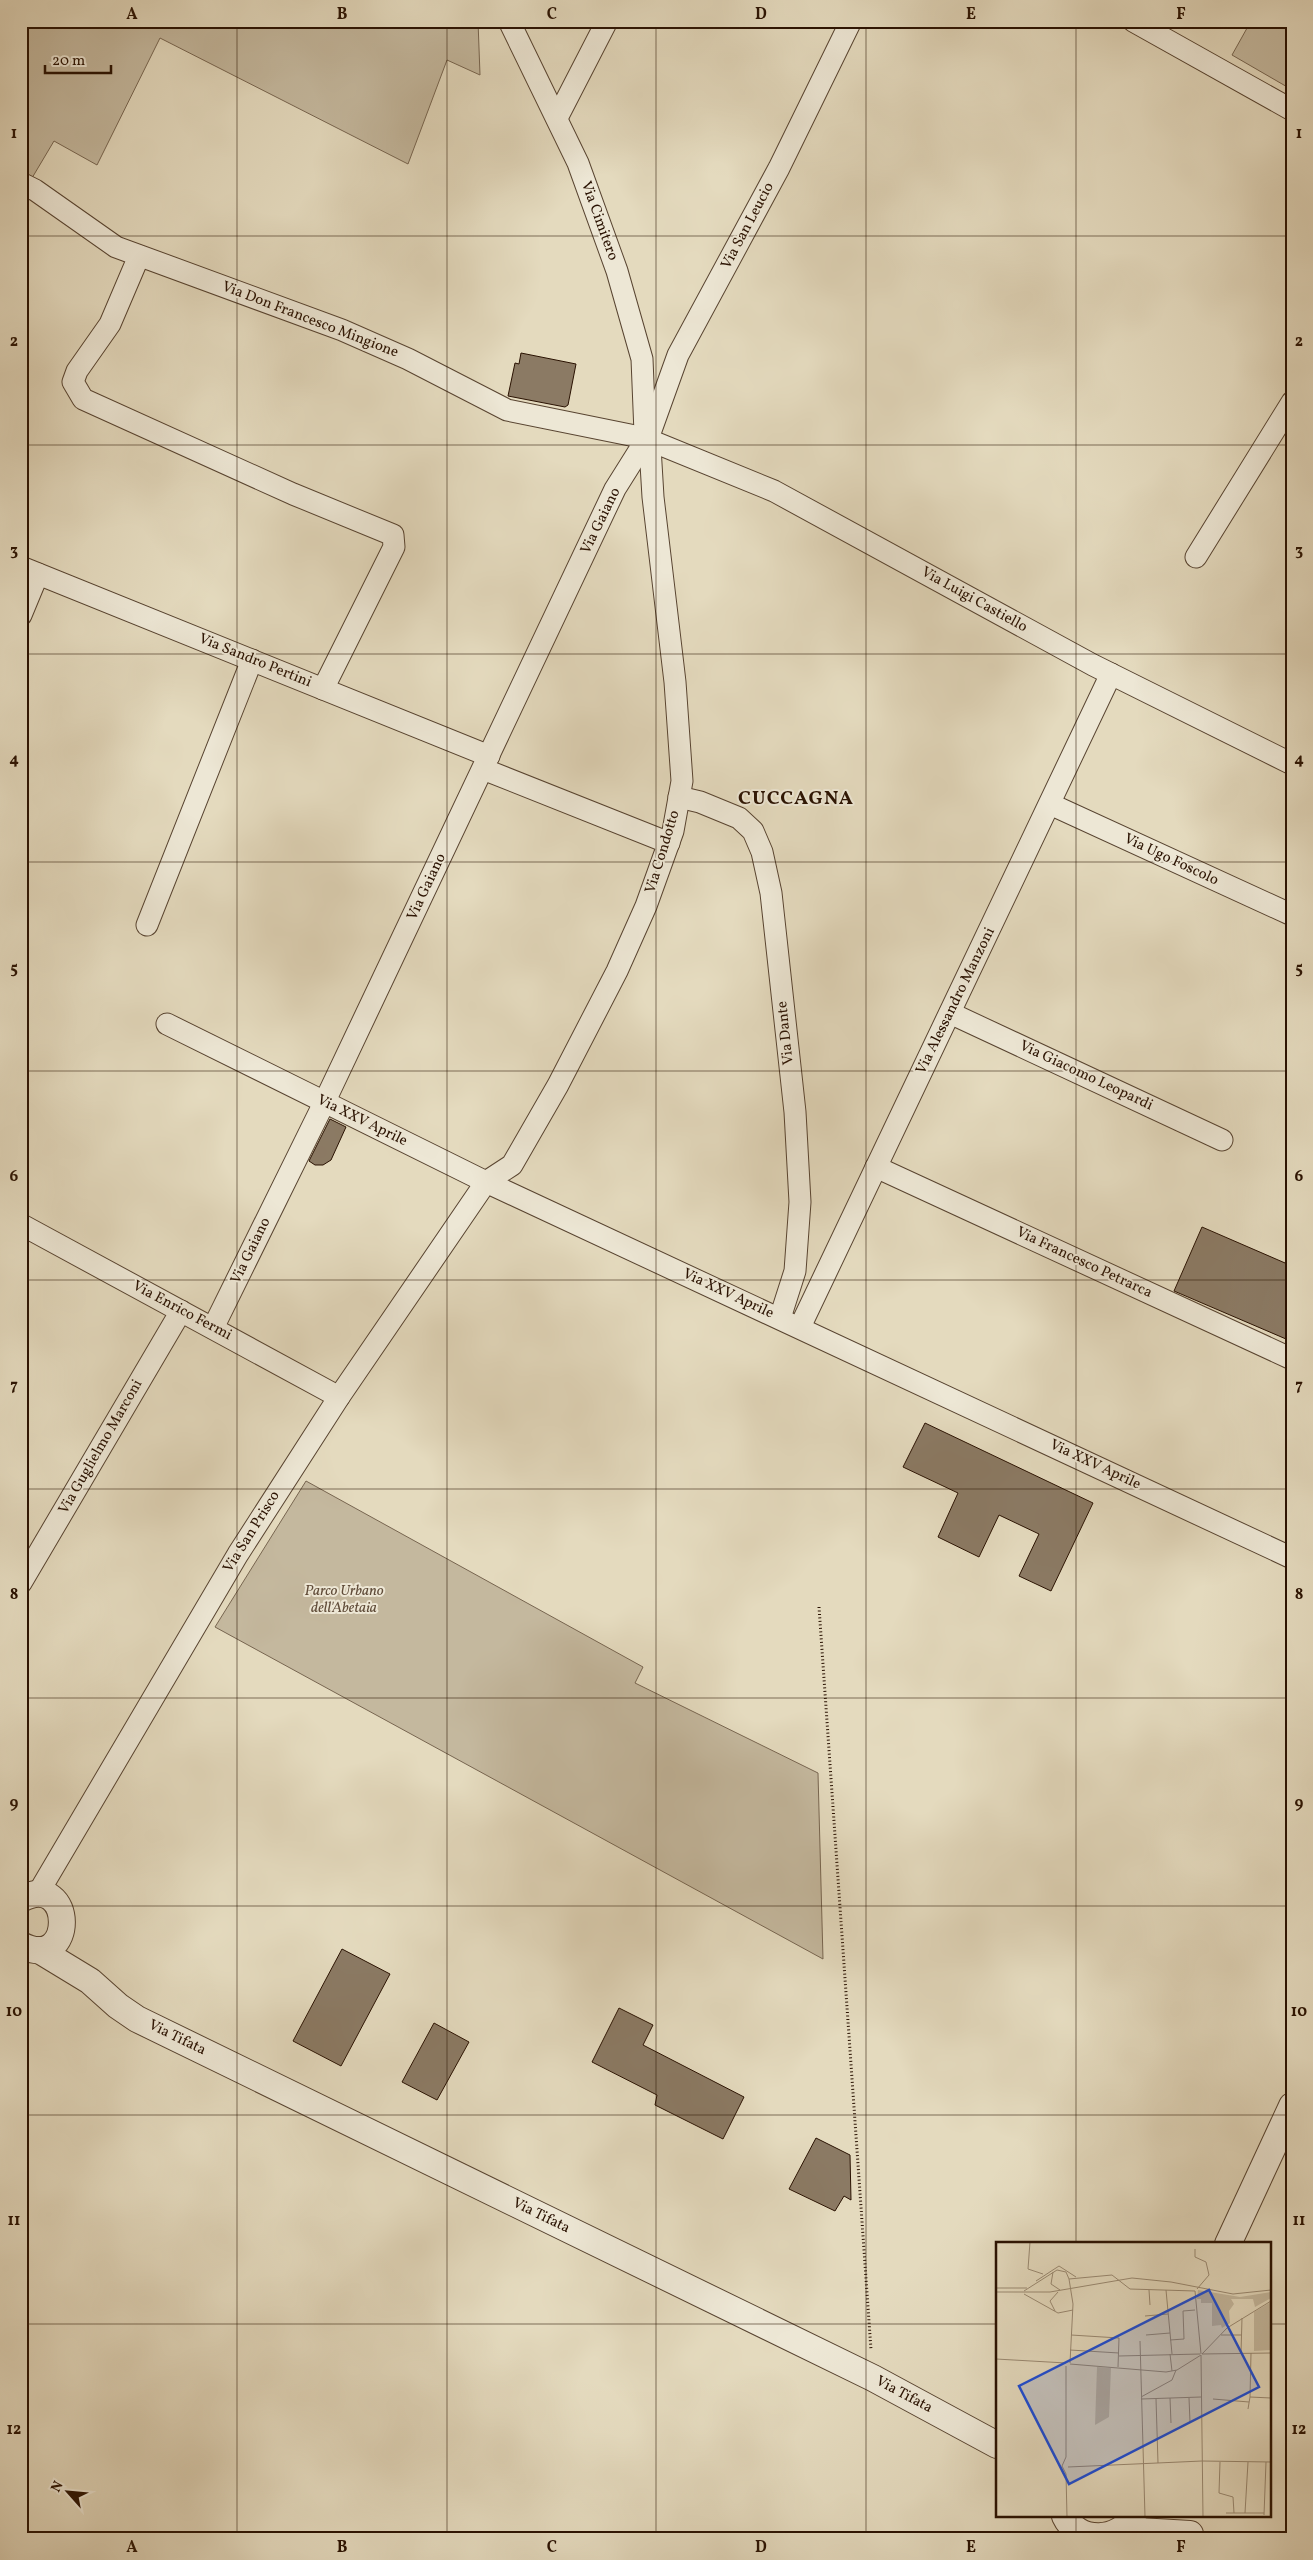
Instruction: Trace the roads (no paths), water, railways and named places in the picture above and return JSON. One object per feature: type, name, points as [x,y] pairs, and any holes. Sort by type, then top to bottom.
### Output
[{"type":"street","name":"Via Cimitero","points":[[509,21],[578,163],[617,271],[642,359],[647,440]]},
{"type":"street","points":[[557,118],[607,21]]},
{"type":"street","name":"Via San Leucio","points":[[647,440],[678,355],[778,168],[851,21]]},
{"type":"street","points":[[1133,21],[1292,110]]},
{"type":"street","name":"Via Don Francesco Mingione","points":[[21,183],[35,190],[116,247],[342,330],[408,358],[507,410],[647,440]]},
{"type":"street","points":[[139,256],[110,324],[77,371],[73,382],[83,399],[293,494],[394,535],[394,547],[323,689]]},
{"type":"street","points":[[1196,557],[1292,402]]},
{"type":"street","name":"Via Luigi Castiello","points":[[647,440],[774,491],[1111,674],[1292,764]]},
{"type":"street","name":"Via Gaiano","points":[[213,1328],[324,1103],[615,489],[647,440]]},
{"type":"street","name":"Via Condotto","points":[[486,1182],[512,1165],[558,1084],[617,970],[646,906],[669,844],[680,797],[682,781],[675,682],[647,440]]},
{"type":"street","points":[[21,615],[29,570]]},
{"type":"street","name":"Via Sandro Pertini","points":[[29,570],[323,689],[669,844]]},
{"type":"street","points":[[148,925],[252,660]]},
{"type":"street","name":"Via Alessandro Manzoni","points":[[800,1327],[1111,674]]},
{"type":"street","name":"Via Dante","points":[[680,797],[700,802],[739,818],[753,831],[762,852],[771,893],[795,1112],[800,1202],[795,1271],[780,1318]]},
{"type":"street","name":"Via Ugo Foscolo","points":[[1050,804],[1292,915]]},
{"type":"street","name":"Via Giacomo Leopardi","points":[[950,1013],[1222,1140]]},
{"type":"street","name":"Via XXV Aprile","points":[[167,1024],[486,1182],[1292,1558]]},
{"type":"street","name":"Via Francesco Petrarca","points":[[876,1167],[1292,1359]]},
{"type":"street","name":"Via San Prisco","points":[[26,1896],[238,1554],[339,1397],[486,1182]]},
{"type":"street","name":"Via Enrico Fermi","points":[[23,1229],[213,1328],[339,1397]]},
{"type":"street","name":"Via Guglielmo Marconi","points":[[21,1583],[181,1311]]},
{"type":"street","name":"Via Tifata","points":[[26,1896],[45,1896],[57,1904],[61,1910],[64,1925],[90,1981]]},
{"type":"street","points":[[28,1950],[56,1942],[64,1925]]},
{"type":"street","name":"Via Tifata","points":[[28,1950],[90,1981],[118,2006],[137,2019],[873,2378],[996,2444]]},
{"type":"street","points":[[1229,2242],[1292,2106]]},
{"type":"street","points":[[1067,2518],[1075,2529],[1086,2535],[1098,2537],[1110,2535],[1127,2523],[1194,2536]]},
{"type":"street","points":[[1172,2518],[1194,2536]]},
{"type":"district","name":"CUCCAGNA","points":[[796,799]]},
{"type":"park label","name":"Parco Urbano dell'Abetaia","points":[[344,1600]]}]
